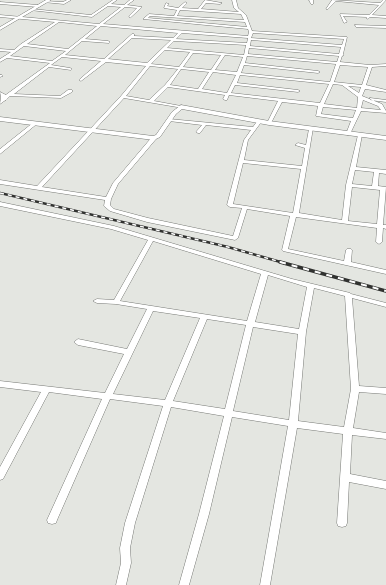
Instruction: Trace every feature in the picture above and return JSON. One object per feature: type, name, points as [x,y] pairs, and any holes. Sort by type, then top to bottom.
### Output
[{"type":"street","points":[[1,28],[47,1],[64,3],[69,0]]},
{"type":"street","points":[[32,10],[92,16],[115,0]]},
{"type":"street","points":[[3,98],[49,66],[132,0]]},
{"type":"street","points":[[225,99],[234,84],[237,73],[246,56],[250,38],[250,30],[244,15],[240,12],[234,0]]},
{"type":"street","points":[[327,8],[335,0],[381,4]]},
{"type":"street","points":[[369,18],[385,0]]},
{"type":"street","points":[[38,188],[123,97],[149,64],[189,23],[199,9],[207,1],[220,3]]},
{"type":"street","points":[[353,7],[357,2]]},
{"type":"street","points":[[0,3],[38,6]]},
{"type":"street","points":[[161,12],[177,12],[186,3]]},
{"type":"street","points":[[167,4],[165,8],[177,12],[246,21]]},
{"type":"street","points":[[108,5],[140,7],[130,17]]},
{"type":"street","points":[[240,12],[199,9],[149,15],[145,19],[346,38],[342,55],[332,83],[321,105],[318,115],[354,120]]},
{"type":"street","points":[[344,22],[339,14],[369,18],[386,17]]},
{"type":"street","points":[[0,16],[100,25],[124,25],[138,28],[250,38],[299,45],[317,44],[344,46]]},
{"type":"street","points":[[0,61],[59,21]]},
{"type":"street","points":[[356,26],[386,27]]},
{"type":"street","points":[[81,80],[132,37],[138,28]]},
{"type":"street","points":[[132,37],[342,55]]},
{"type":"street","points":[[82,40],[108,42]]},
{"type":"street","points":[[22,45],[69,50]]},
{"type":"street","points":[[116,46],[122,46]]},
{"type":"street","points":[[217,54],[220,48]]},
{"type":"street","points":[[164,49],[370,66],[386,65]]},
{"type":"street","points":[[0,50],[14,51]]},
{"type":"street","points":[[150,102],[167,86],[192,52]]},
{"type":"street","points":[[199,90],[223,55]]},
{"type":"street","points":[[62,56],[343,84],[386,91]]},
{"type":"street","points":[[7,57],[54,62]]},
{"type":"street","points":[[242,64],[318,72]]},
{"type":"street","points":[[49,66],[70,69]]},
{"type":"street","points":[[348,134],[359,109],[370,66]]},
{"type":"street","points":[[234,84],[298,91]]},
{"type":"street","points":[[343,84],[361,97],[380,105],[385,112]]},
{"type":"street","points":[[167,86],[385,112]]},
{"type":"street","points":[[3,98],[61,97],[70,91]]},
{"type":"street","points":[[123,97],[269,123],[386,138]]},
{"type":"street","points":[[361,97],[386,101]]},
{"type":"street","points":[[269,123],[281,100]]},
{"type":"street","points":[[371,102],[386,101]]},
{"type":"street","points":[[181,107],[169,120],[158,136],[154,138],[115,184],[108,199],[107,206],[112,210],[147,220],[235,238],[244,207]]},
{"type":"street","points":[[0,119],[154,138]]},
{"type":"street","points":[[169,120],[255,129]]},
{"type":"street","points":[[260,121],[246,140],[230,205],[294,215],[383,226]]},
{"type":"street","points":[[0,152],[36,123]]},
{"type":"street","points":[[198,132],[205,124]]},
{"type":"street","points":[[310,129],[304,168],[285,250],[386,272]]},
{"type":"street","points":[[345,222],[349,185],[360,135]]},
{"type":"street","points":[[298,145],[307,147]]},
{"type":"street","points":[[240,161],[304,168]]},
{"type":"street","points":[[353,168],[386,172]]},
{"type":"street","points":[[375,188],[378,171]]},
{"type":"street","points":[[0,182],[108,199]]},
{"type":"street","points":[[349,185],[384,189],[383,226],[379,242]]},
{"type":"street","points":[[0,204],[112,227],[151,240],[265,273],[386,305]]},
{"type":"street","points":[[116,302],[151,240]]},
{"type":"street","points":[[347,264],[349,250]]},
{"type":"street","points":[[184,585],[229,413],[250,325],[265,273]]},
{"type":"street","points":[[265,585],[293,424],[302,332],[311,285]]},
{"type":"street","points":[[342,523],[348,431],[355,389],[348,294]]},
{"type":"street","points":[[97,301],[116,302],[250,325],[302,332]]},
{"type":"street","points":[[52,520],[107,397],[151,308]]},
{"type":"street","points":[[120,585],[126,563],[125,548],[130,523],[168,403],[204,316]]},
{"type":"street","points":[[78,342],[129,352]]},
{"type":"street","points":[[0,384],[168,403],[293,424],[386,436]]},
{"type":"street","points":[[355,389],[386,391]]},
{"type":"street","points":[[0,476],[46,390]]},
{"type":"street","points":[[345,477],[386,485]]},
{"type":"railway","points":[[0,193],[228,247],[284,263]]},
{"type":"railway","points":[[280,262],[386,291]]}]
